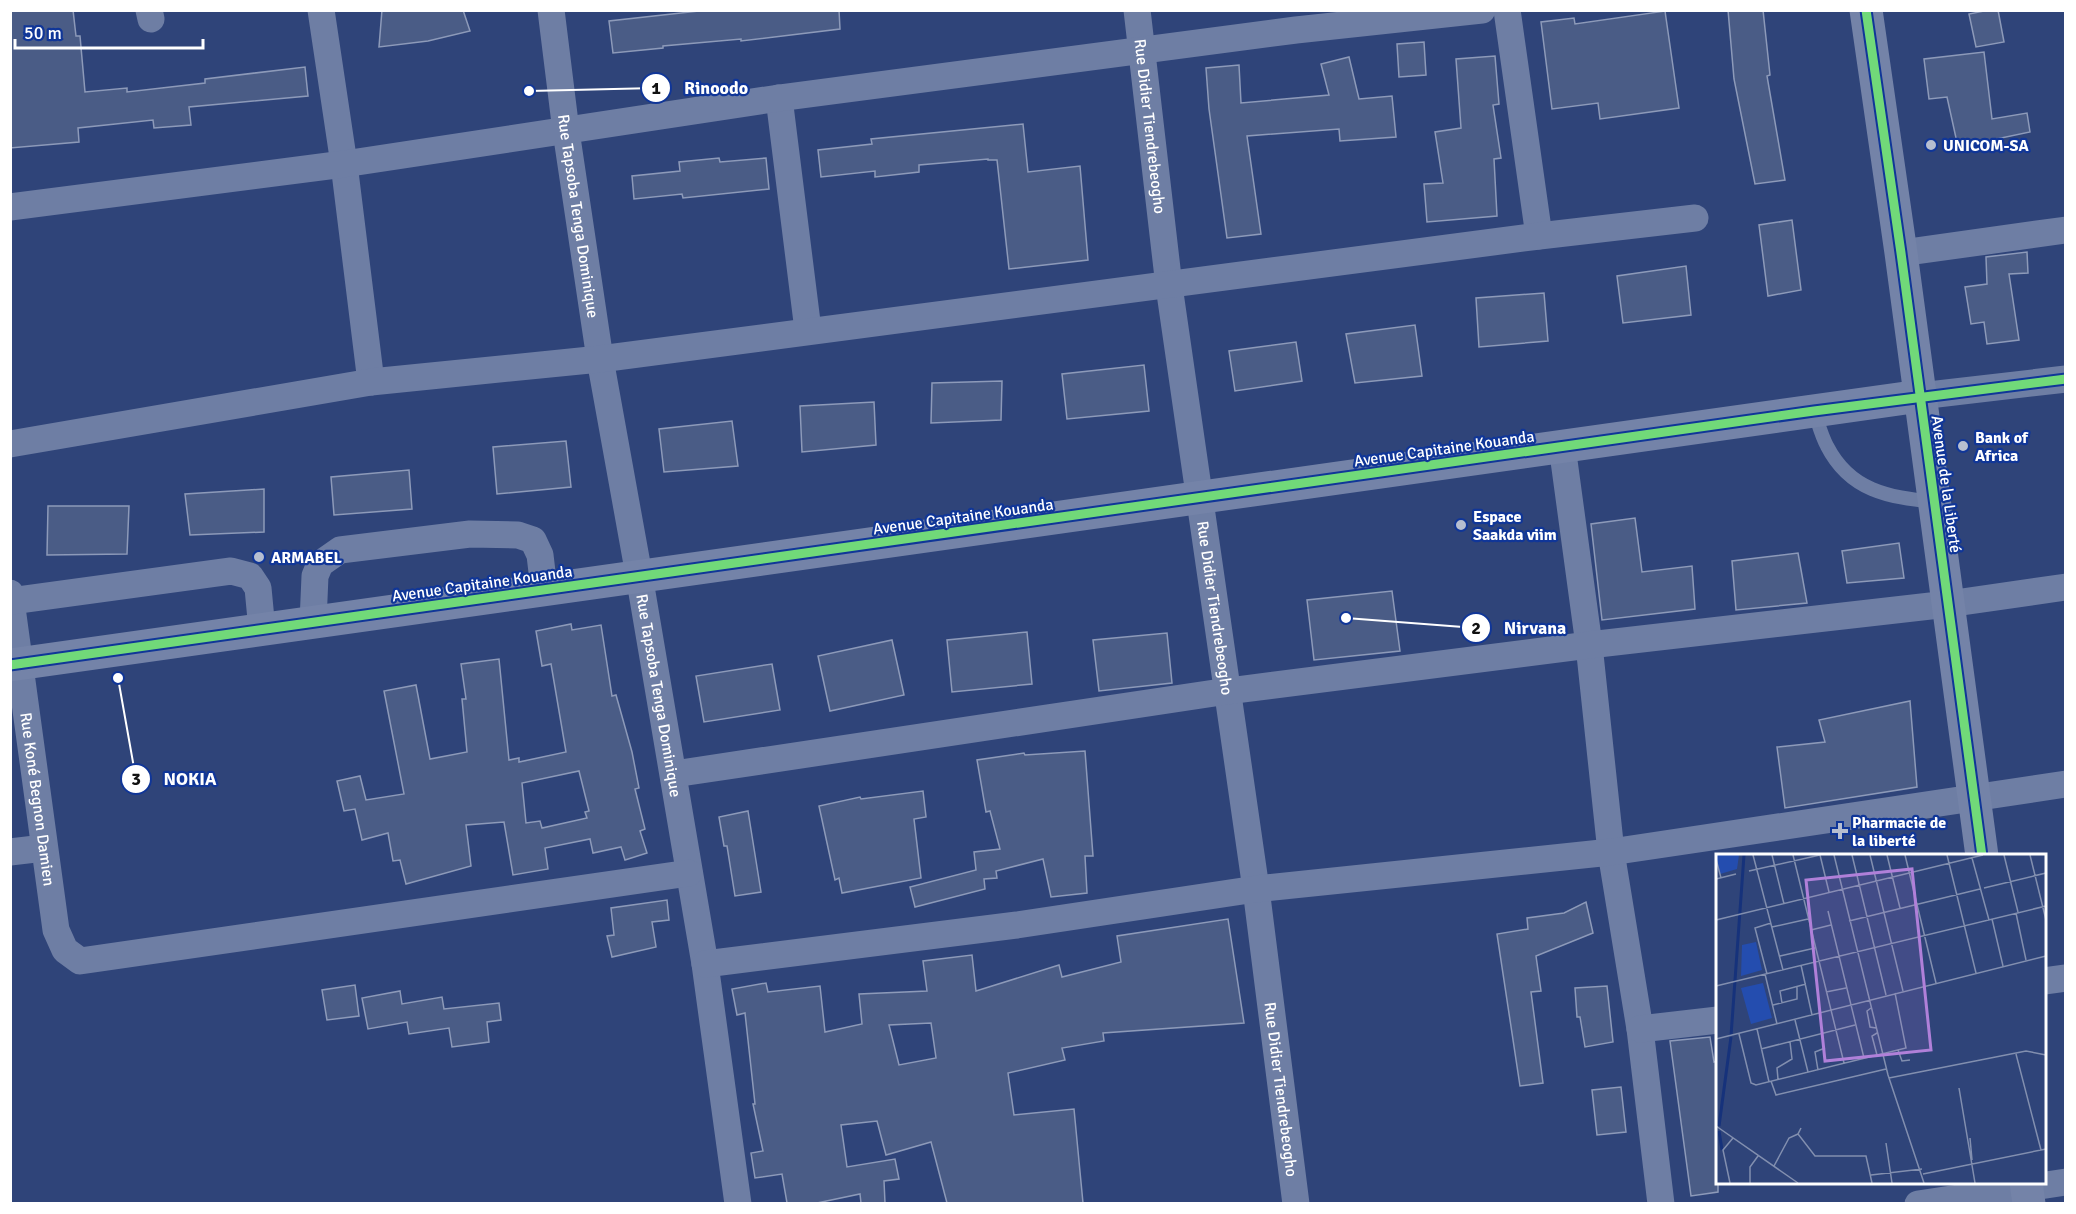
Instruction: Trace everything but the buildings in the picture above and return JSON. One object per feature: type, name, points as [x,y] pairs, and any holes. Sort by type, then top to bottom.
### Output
[{"type":"street","points":[[321,10],[344,164],[371,382]]},
{"type":"street","name":"Rue Tapsoba Tenga Dominique","points":[[550,10],[600,359],[674,774],[705,964],[738,1203]]},
{"type":"street","name":"Rue Didier Tiendrebeogho","points":[[1137,10],[1169,286],[1256,889],[1296,1203]]},
{"type":"street","points":[[10,207],[344,164],[779,98],[1142,50],[1295,20],[1482,10]]},
{"type":"street","points":[[1507,10],[1539,236]]},
{"type":"street","name":"Avenue de la Liberté","points":[[1866,10],[1982,854]]},
{"type":"street","points":[[779,98],[808,330]]},
{"type":"street","points":[[10,444],[371,382],[600,359],[808,330],[1695,218]]},
{"type":"street","points":[[1901,253],[2066,230]]},
{"type":"street","points":[[1920,396],[2066,379]]},
{"type":"street","name":"Avenue Capitaine Kouanda","points":[[15,665],[639,575],[1199,499],[1920,396]]},
{"type":"street","points":[[1562,446],[1589,645],[1611,852],[1640,1029],[1661,1203]]},
{"type":"street","points":[[313,622],[315,576],[320,564],[340,550],[470,534],[518,535],[533,540],[540,555],[544,589]]},
{"type":"street","points":[[11,597],[231,571],[250,576],[258,588],[262,630]]},
{"type":"street","points":[[674,774],[1228,691],[1589,645],[1948,604],[2066,587]]},
{"type":"street","name":"Rue Koné Begnon Damien","points":[[11,597],[15,665],[56,930],[65,950],[80,961],[690,873]]},
{"type":"street","points":[[705,964],[1017,925],[1256,889],[1611,852],[2066,784]]},
{"type":"street","points":[[10,852],[44,848]]},
{"type":"street","points":[[2046,981],[2066,978]]},
{"type":"street","points":[[1640,1029],[1716,1020]]},
{"type":"street","points":[[1918,1203],[2027,1191],[2066,1182]]},
{"type":"lane","points":[[1814,411],[1827,447],[1843,470],[1868,489],[1897,498],[1934,502]]},
{"type":"cycle path","points":[[1866,10],[1982,854]]},
{"type":"cycle path","points":[[10,665],[1814,411],[2066,379]]},
{"type":"place","name":"Rinoodo","points":[[529,91]]},
{"type":"place","name":"UNICOM-SA","points":[[1931,145]]},
{"type":"place","name":"Bank of Africa","points":[[1963,446]]},
{"type":"place","name":"Espace Saakda viim","points":[[1461,525]]},
{"type":"place","name":"ARMABEL","points":[[259,557]]},
{"type":"place","name":"Nirvana","points":[[1346,618]]},
{"type":"place","name":"NOKIA","points":[[118,678]]},
{"type":"place","name":"Pharmacie de la liberté","points":[[1840,831]]}]
